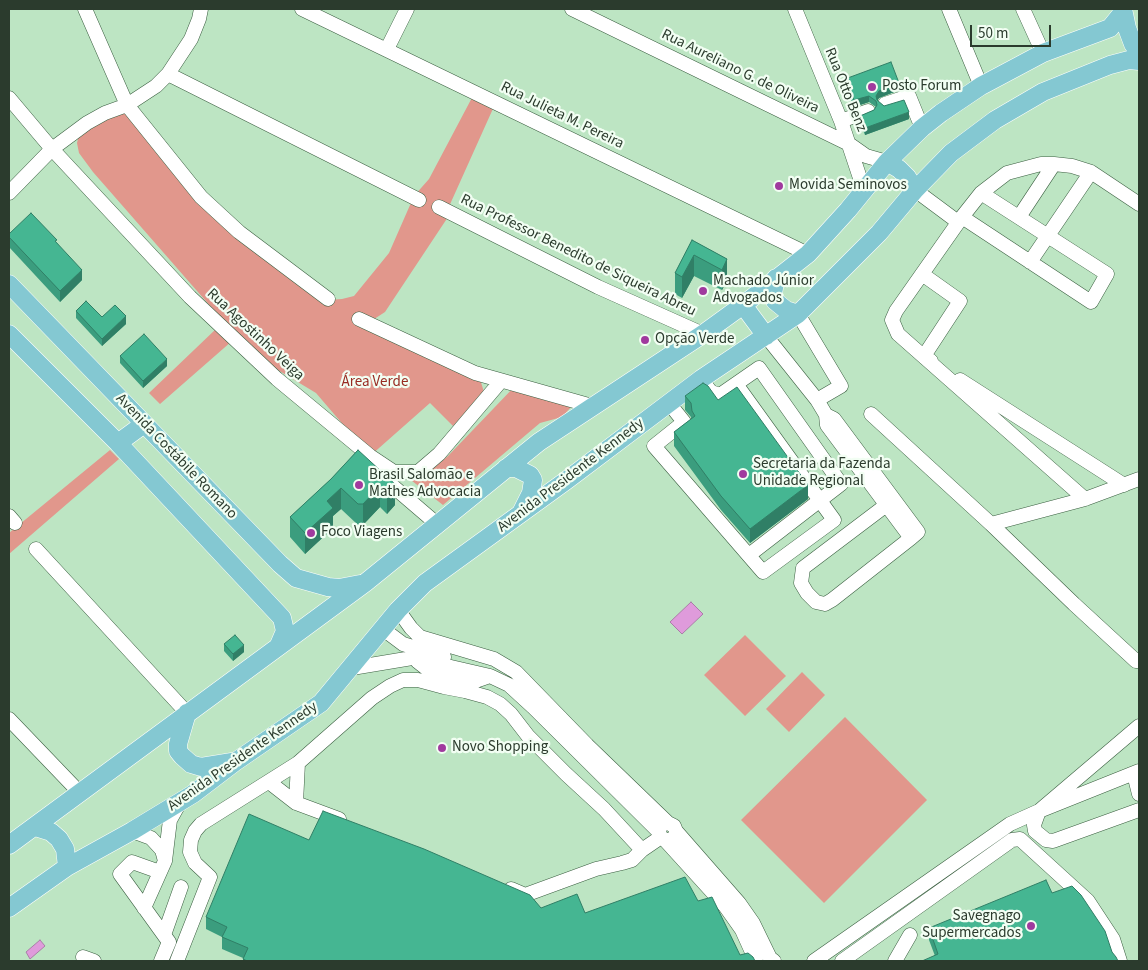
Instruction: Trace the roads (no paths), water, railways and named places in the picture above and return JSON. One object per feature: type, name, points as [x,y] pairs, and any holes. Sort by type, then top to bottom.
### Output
[{"type":"main road","points":[[9,845],[365,583],[539,442],[703,334],[808,254],[848,210],[887,162],[922,128],[941,113],[981,86],[1043,53],[1110,28],[1123,10]]},
{"type":"main road","points":[[1123,10],[1127,28],[1133,44],[1139,53]]},
{"type":"main road","name":"Avenida Presidente Kennedy","points":[[9,908],[66,867],[180,802],[321,703],[352,668],[398,610],[425,583],[520,515],[668,402],[798,314],[879,233],[915,190],[951,153],[995,120],[1043,92],[1102,68],[1129,60],[1139,61]]},
{"type":"main road","points":[[887,162],[907,177],[915,190]]},
{"type":"main road","points":[[776,278],[773,293],[775,300],[786,310],[798,314]]},
{"type":"main road","name":"Avenida Costábile Romano","points":[[9,284],[296,578],[312,584],[339,588],[365,583]]},
{"type":"main road","points":[[743,305],[766,336]]},
{"type":"main road","points":[[9,334],[118,443],[282,618],[285,631],[279,645]]},
{"type":"main road","points":[[118,443],[144,424]]},
{"type":"main road","points":[[506,468],[516,468],[530,475],[533,480],[531,494],[520,515]]},
{"type":"main road","points":[[187,713],[178,744],[178,751],[182,756],[191,764],[201,767],[235,762]]},
{"type":"main road","points":[[35,827],[51,832],[59,839],[65,849],[66,867]]},
{"type":"street","points":[[85,9],[127,104],[201,197],[239,232],[328,299]]},
{"type":"street","points":[[9,192],[52,149],[87,123],[127,104],[156,86],[168,74],[191,39],[201,9]]},
{"type":"street","name":"Rua Julieta M. Pereira","points":[[302,9],[808,254]]},
{"type":"street","points":[[387,50],[407,9]]},
{"type":"street","name":"Rua Aureliano G. de Oliveira","points":[[572,9],[849,144]]},
{"type":"street","name":"Rua Otto Benz","points":[[795,9],[849,144],[866,156],[887,162]]},
{"type":"street","points":[[949,9],[981,86]]},
{"type":"street","points":[[1023,9],[1043,53]]},
{"type":"street","points":[[168,74],[419,200]]},
{"type":"street","points":[[885,104],[910,96],[922,128]]},
{"type":"street","name":"Rua Agostinho Veiga","points":[[9,98],[52,149],[190,297],[277,379],[370,456],[394,472],[418,472],[439,454],[501,380]]},
{"type":"street","points":[[841,121],[868,111]]},
{"type":"street","points":[[849,144],[864,190]]},
{"type":"street","points":[[1085,500],[898,334],[892,320],[896,311],[960,219],[981,193],[1007,173],[1041,164],[1072,166],[1090,172],[1139,204]]},
{"type":"street","points":[[1019,218],[1054,164]]},
{"type":"street","points":[[1030,262],[1090,172]]},
{"type":"street","points":[[915,190],[1091,302],[1107,274],[981,193]]},
{"type":"street","name":"Rua Professor Benedito de Siqueira Abreu","points":[[439,207],[598,287],[703,334]]},
{"type":"street","points":[[922,274],[960,301],[924,356]]},
{"type":"street","points":[[798,314],[841,386],[817,400]]},
{"type":"street","points":[[359,319],[475,373],[592,406]]},
{"type":"street","points":[[766,336],[817,400],[826,415],[828,425],[890,502],[910,538],[832,600],[825,604],[816,602],[806,593],[801,583],[803,568],[890,502]]},
{"type":"street","points":[[924,356],[1124,485]]},
{"type":"street","points":[[701,379],[711,392],[720,395],[760,368],[841,484],[749,555]]},
{"type":"street","points":[[668,402],[684,422],[654,446],[763,572],[834,520],[736,384]]},
{"type":"street","points":[[871,414],[991,524],[1074,604],[1136,661],[1139,661]]},
{"type":"street","points":[[374,470],[437,524]]},
{"type":"street","points":[[991,524],[1085,500],[1139,479]]},
{"type":"street","points":[[36,549],[187,713]]},
{"type":"street","points":[[398,610],[420,637],[470,651],[500,663],[516,672],[587,744],[666,833],[742,930],[756,961]]},
{"type":"street","points":[[383,629],[402,644],[474,666],[500,663]]},
{"type":"street","points":[[352,668],[412,658],[431,672],[473,682],[490,676],[509,685],[739,903],[752,923],[770,958],[774,961]]},
{"type":"street","points":[[177,961],[210,877],[195,863],[190,852],[194,831],[201,824],[298,763],[372,698],[403,680],[422,680],[487,697],[500,704],[544,752],[604,809],[642,850]]},
{"type":"street","points":[[9,718],[79,792]]},
{"type":"street","points":[[1139,726],[1039,811],[1034,825],[1035,831],[1046,840],[1053,841],[1139,810]]},
{"type":"street","points":[[544,752],[557,731]]},
{"type":"street","points":[[296,803],[298,763]]},
{"type":"street","points":[[814,961],[1010,824],[1136,773],[1139,794]]},
{"type":"street","points":[[269,782],[296,803],[350,823]]},
{"type":"street","points":[[144,908],[163,866],[170,820],[180,802]]},
{"type":"street","points":[[132,830],[151,838],[162,850],[163,866]]},
{"type":"street","points":[[502,885],[526,895],[596,869],[632,860],[642,850],[666,833]]},
{"type":"street","points":[[842,961],[1012,840],[1020,839],[1088,901],[1113,939],[1120,961]]},
{"type":"street","points":[[161,961],[169,942],[120,874],[132,862],[163,866]]},
{"type":"street","points":[[164,935],[181,887]]},
{"type":"street","points":[[895,961],[910,935]]},
{"type":"place","name":"Posto Forum","points":[[872,87]]},
{"type":"place","name":"Movida Seminovos","points":[[779,186]]},
{"type":"place","name":"Machado Júnior Advogados","points":[[703,291]]},
{"type":"place","name":"Opção Verde","points":[[645,340]]},
{"type":"place","name":"Secretaria da Fazenda Unidade Regional","points":[[743,474]]},
{"type":"place","name":"Brasil Salomão e Mathes Advocacia","points":[[359,485]]},
{"type":"place","name":"Foco Viagens","points":[[311,533]]},
{"type":"place","name":"Novo Shopping","points":[[442,748]]},
{"type":"place","name":"Savegnago Supermercados","points":[[1031,926]]},
{"type":"park label","name":"Área Verde","points":[[375,383]]}]
